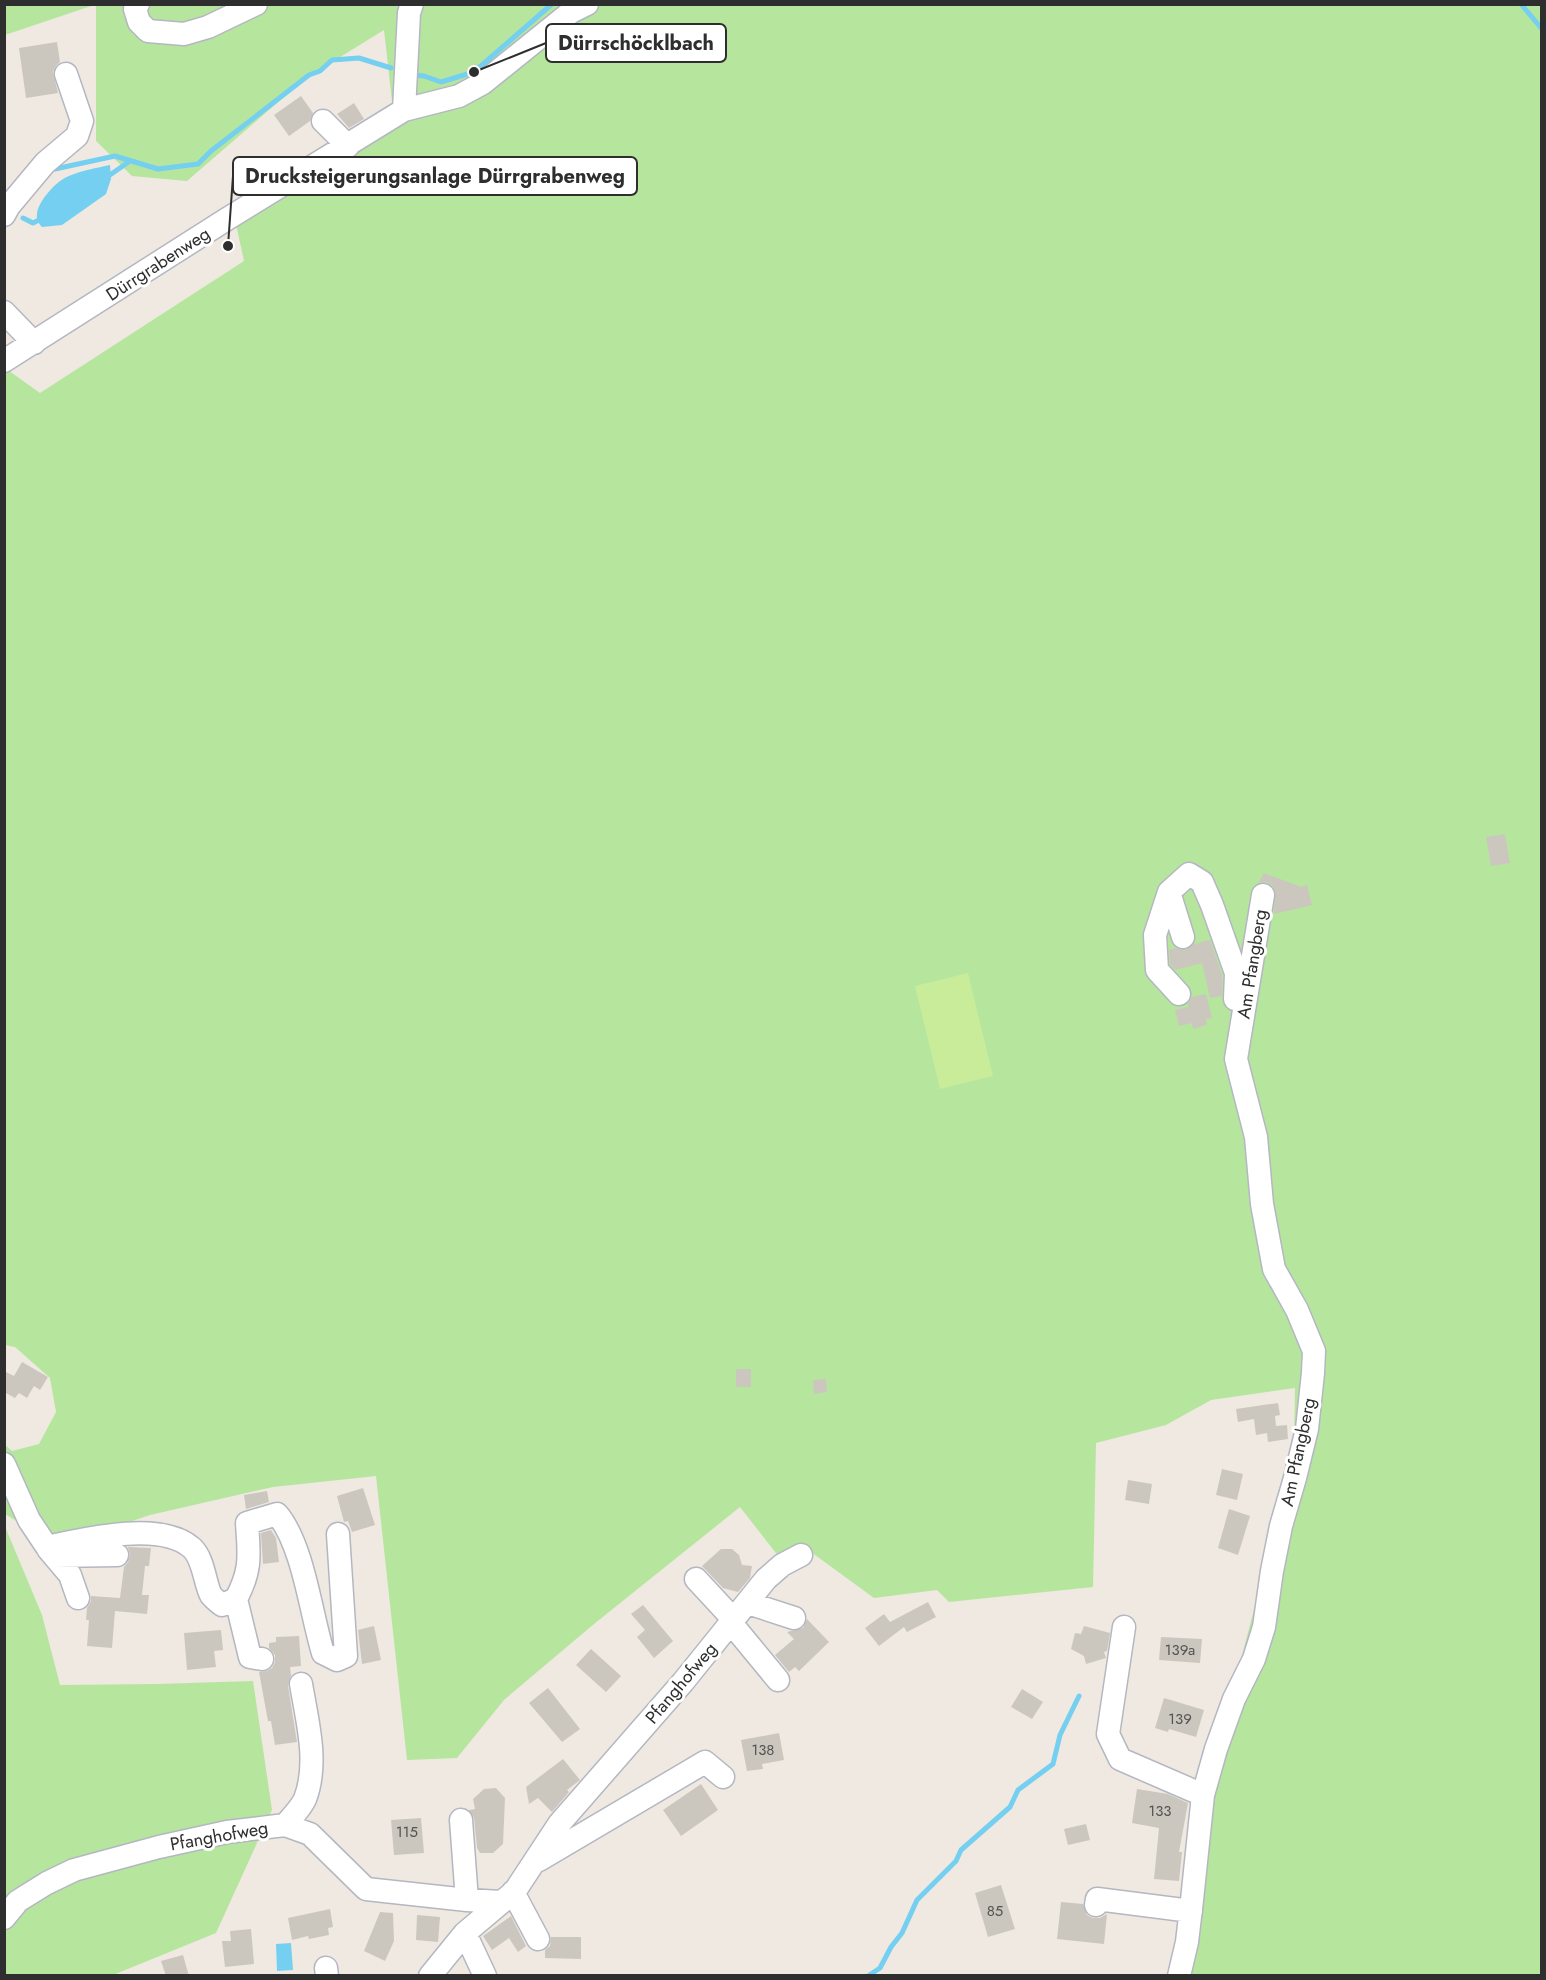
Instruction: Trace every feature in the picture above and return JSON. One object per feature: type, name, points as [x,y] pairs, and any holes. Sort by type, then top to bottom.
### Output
[{"type":"street","points":[[138,4],[135,9],[138,22],[148,31],[184,34],[208,27],[256,4]]},
{"type":"street","points":[[404,110],[409,13],[412,4]]},
{"type":"street","name":"Dürrgrabenweg","points":[[4,361],[404,110],[459,96],[483,83],[571,12],[587,4]]},
{"type":"street","points":[[6,208],[45,162],[77,136],[82,122],[66,74]]},
{"type":"street","points":[[323,121],[348,146]]},
{"type":"street","points":[[4,312],[34,343]]},
{"type":"street","points":[[1179,994],[1157,970],[1155,935],[1169,892],[1189,874],[1202,882],[1236,973],[1236,1059]]},
{"type":"street","points":[[1169,892],[1183,937]]},
{"type":"street","name":"Am Pfangberg","points":[[1179,1976],[1191,1911],[1203,1795],[1234,1699],[1254,1659],[1264,1627],[1281,1526],[1306,1429],[1313,1373],[1314,1351],[1297,1310],[1274,1269],[1262,1204],[1256,1137],[1236,1059],[1263,895]]},
{"type":"street","points":[[4,1464],[29,1520],[50,1552],[70,1575],[78,1598]]},
{"type":"street","points":[[262,1659],[250,1657],[236,1599],[245,1581],[250,1562],[247,1523],[277,1514],[286,1524],[300,1565],[322,1653],[337,1660],[346,1656],[338,1534]]},
{"type":"street","points":[[50,1552],[104,1535],[158,1534],[177,1539],[194,1549],[206,1574],[211,1594],[222,1605],[236,1599]]},
{"type":"street","points":[[50,1552],[117,1555]]},
{"type":"street","name":"Pfanghofweg","points":[[430,1976],[465,1933],[507,1897],[535,1862],[559,1824],[738,1615],[766,1579],[782,1565],[801,1555]]},
{"type":"street","points":[[696,1579],[738,1615],[778,1680]]},
{"type":"street","points":[[738,1615],[794,1618]]},
{"type":"street","points":[[1124,1628],[1108,1734],[1120,1759],[1203,1795]]},
{"type":"street","points":[[285,1825],[304,1801],[310,1777],[310,1731],[301,1684]]},
{"type":"street","points":[[535,1862],[705,1762],[723,1777]]},
{"type":"street","points":[[461,1820],[466,1900]]},
{"type":"street","name":"Pfanghofweg","points":[[4,1918],[18,1900],[74,1870],[159,1847],[227,1832],[285,1825],[310,1834],[366,1889],[466,1900],[507,1897]]},
{"type":"street","points":[[507,1897],[538,1939]]},
{"type":"street","points":[[1096,1905],[1097,1899],[1191,1911]]},
{"type":"street","points":[[465,1933],[485,1976]]},
{"type":"green space","points":[[5,4],[94,4],[94,5],[5,35]]},
{"type":"green space","points":[[96,5],[1541,5],[1541,1975],[1172,1975],[1200,1764],[1238,1671],[1284,1494],[1294,1441],[1295,1388],[1211,1400],[1166,1425],[1096,1443],[1093,1587],[949,1602],[937,1590],[874,1598],[800,1544],[779,1557],[740,1507],[594,1624],[504,1700],[457,1758],[407,1760],[376,1476],[273,1487],[150,1515],[58,1546],[5,1514],[4,1444],[12,1451],[39,1444],[56,1412],[50,1378],[15,1347],[5,1345],[5,368],[40,393],[244,261],[234,215],[393,110],[384,30],[306,78],[187,181],[132,176],[96,141]]},
{"type":"green space","points":[[968,973],[993,1076],[940,1089],[915,986]]},
{"type":"green space","points":[[4,1524],[42,1615],[60,1685],[253,1681],[272,1810],[216,1933],[113,1975],[5,1975]]},
{"type":"water","points":[[110,165],[111,179],[106,194],[62,225],[41,226],[37,218],[38,209],[44,197],[54,186],[74,174]]},
{"type":"water","points":[[291,1943],[293,1970],[277,1971],[276,1944]]},
{"type":"building","points":[[57,42],[60,62],[53,72],[58,93],[26,98],[19,48]]},
{"type":"building","points":[[301,96],[313,113],[310,121],[289,136],[274,115]]},
{"type":"building","points":[[354,103],[364,119],[349,128],[337,114]]},
{"type":"building","points":[[1505,834],[1510,863],[1491,866],[1486,837]]},
{"type":"building","points":[[1264,873],[1301,887],[1307,885],[1312,905],[1274,914],[1275,890],[1266,882],[1259,882]]},
{"type":"building","points":[[1210,940],[1222,975],[1222,996],[1210,998],[1202,963],[1175,970],[1170,964],[1169,950],[1176,948],[1186,950],[1194,944]]},
{"type":"building","points":[[1206,994],[1212,1018],[1206,1019],[1207,1025],[1193,1029],[1192,1023],[1179,1026],[1175,1010],[1189,1007],[1188,1004],[1192,997]]},
{"type":"building","points":[[22,1362],[48,1377],[40,1390],[34,1386],[27,1398],[19,1393],[15,1398],[4,1392],[4,1371],[14,1376]]},
{"type":"building","points":[[736,1369],[751,1369],[751,1387],[736,1387]]},
{"type":"building","points":[[826,1379],[827,1392],[814,1394],[813,1380]]},
{"type":"building","points":[[1278,1403],[1280,1415],[1275,1416],[1276,1426],[1287,1425],[1288,1439],[1268,1442],[1267,1433],[1256,1435],[1254,1419],[1238,1422],[1236,1409]]},
{"type":"building","points":[[1222,1469],[1243,1474],[1237,1500],[1216,1495]]},
{"type":"building","points":[[1128,1480],[1152,1484],[1149,1504],[1125,1500]]},
{"type":"building","points":[[363,1488],[375,1525],[352,1532],[348,1521],[344,1522],[337,1496]]},
{"type":"building","points":[[267,1491],[269,1502],[246,1509],[244,1495]]},
{"type":"building","points":[[1229,1509],[1250,1516],[1238,1555],[1218,1548]]},
{"type":"building","points":[[271,1530],[276,1538],[279,1562],[263,1564],[261,1533]]},
{"type":"building","points":[[128,1547],[151,1548],[149,1566],[145,1566],[142,1595],[149,1595],[147,1614],[115,1611],[112,1648],[87,1646],[89,1620],[86,1620],[91,1596],[120,1598],[124,1567],[130,1555]]},
{"type":"building","points":[[721,1549],[732,1549],[739,1555],[742,1565],[752,1566],[750,1578],[738,1592],[723,1588],[702,1566]]},
{"type":"building","points":[[928,1602],[936,1617],[907,1632],[904,1627],[879,1646],[865,1628],[884,1614],[890,1622]]},
{"type":"building","points":[[643,1605],[673,1641],[654,1658],[637,1637],[645,1630],[631,1614]]},
{"type":"building","points":[[807,1619],[829,1642],[799,1671],[795,1667],[789,1672],[775,1655],[794,1639],[787,1632],[803,1628]]},
{"type":"building","points":[[374,1626],[381,1660],[362,1664],[358,1630]]},
{"type":"building","points":[[1084,1626],[1110,1633],[1107,1651],[1104,1652],[1106,1658],[1086,1664],[1084,1656],[1071,1649],[1075,1633],[1081,1634]]},
{"type":"building","points":[[221,1630],[223,1650],[214,1651],[216,1667],[187,1670],[184,1633]]},
{"type":"building","points":[[299,1636],[301,1666],[290,1667],[291,1675],[288,1686],[297,1742],[275,1745],[259,1672],[272,1668],[275,1662],[275,1655],[269,1648],[269,1643],[276,1642],[276,1637]]},
{"type":"building","points":[[1161,1637],[1202,1639],[1200,1663],[1159,1660]]},
{"type":"building","points":[[591,1649],[621,1676],[606,1692],[576,1665]]},
{"type":"building","points":[[548,1688],[580,1729],[562,1742],[529,1703]]},
{"type":"building","points":[[1022,1689],[1043,1702],[1032,1719],[1011,1707]]},
{"type":"building","points":[[1164,1698],[1204,1710],[1196,1737],[1169,1729],[1168,1732],[1155,1728]]},
{"type":"building","points":[[779,1733],[784,1760],[762,1764],[763,1769],[747,1771],[741,1740]]},
{"type":"building","points":[[563,1759],[580,1780],[567,1790],[569,1792],[552,1812],[538,1798],[529,1804],[526,1787]]},
{"type":"building","points":[[701,1784],[718,1810],[681,1836],[663,1810]]},
{"type":"building","points":[[496,1788],[505,1798],[503,1844],[493,1853],[480,1853],[477,1848],[474,1818],[469,1810],[475,1809],[473,1799],[484,1789]]},
{"type":"building","points":[[1137,1789],[1168,1794],[1188,1803],[1179,1852],[1182,1852],[1179,1881],[1154,1879],[1159,1828],[1132,1823]]},
{"type":"building","points":[[421,1818],[424,1853],[394,1855],[391,1820]]},
{"type":"building","points":[[1086,1824],[1090,1840],[1068,1845],[1064,1829]]},
{"type":"building","points":[[1001,1885],[1015,1929],[988,1937],[975,1893]]},
{"type":"building","points":[[1061,1902],[1083,1904],[1087,1915],[1093,1918],[1100,1918],[1107,1914],[1104,1944],[1057,1939]]},
{"type":"building","points":[[330,1909],[333,1927],[328,1928],[329,1935],[309,1939],[308,1936],[292,1940],[288,1918]]},
{"type":"building","points":[[380,1912],[393,1913],[394,1941],[385,1961],[364,1951]]},
{"type":"building","points":[[417,1915],[440,1917],[438,1942],[416,1940]]},
{"type":"building","points":[[511,1916],[526,1946],[518,1952],[509,1938],[492,1950],[483,1936]]},
{"type":"building","points":[[251,1929],[254,1964],[225,1967],[222,1941],[231,1941],[230,1931]]},
{"type":"building","points":[[551,1937],[581,1937],[581,1959],[545,1958],[545,1950],[550,1946]]},
{"type":"building","points":[[183,1955],[189,1976],[166,1976],[161,1961]]},
{"type":"waterway","points":[[411,75],[424,76],[441,82],[474,72],[552,4]]},
{"type":"waterway","points":[[1521,4],[1542,29]]},
{"type":"waterway","points":[[55,169],[115,156],[158,169],[198,164],[211,151],[309,75],[320,71],[332,60],[359,58],[391,68]]},
{"type":"waterway","points":[[107,177],[130,161]]},
{"type":"waterway","points":[[23,218],[33,223],[43,218]]},
{"type":"waterway","points":[[868,1976],[880,1968],[891,1947],[902,1933],[917,1900],[956,1861],[961,1850],[1010,1807],[1018,1790],[1053,1764],[1060,1735],[1079,1696]]},
{"type":"place","name":"Dürrschöcklbach","points":[[474,72]]},
{"type":"place","name":"Drucksteigerungsanlage Dürrgrabenweg","points":[[228,246]]}]
